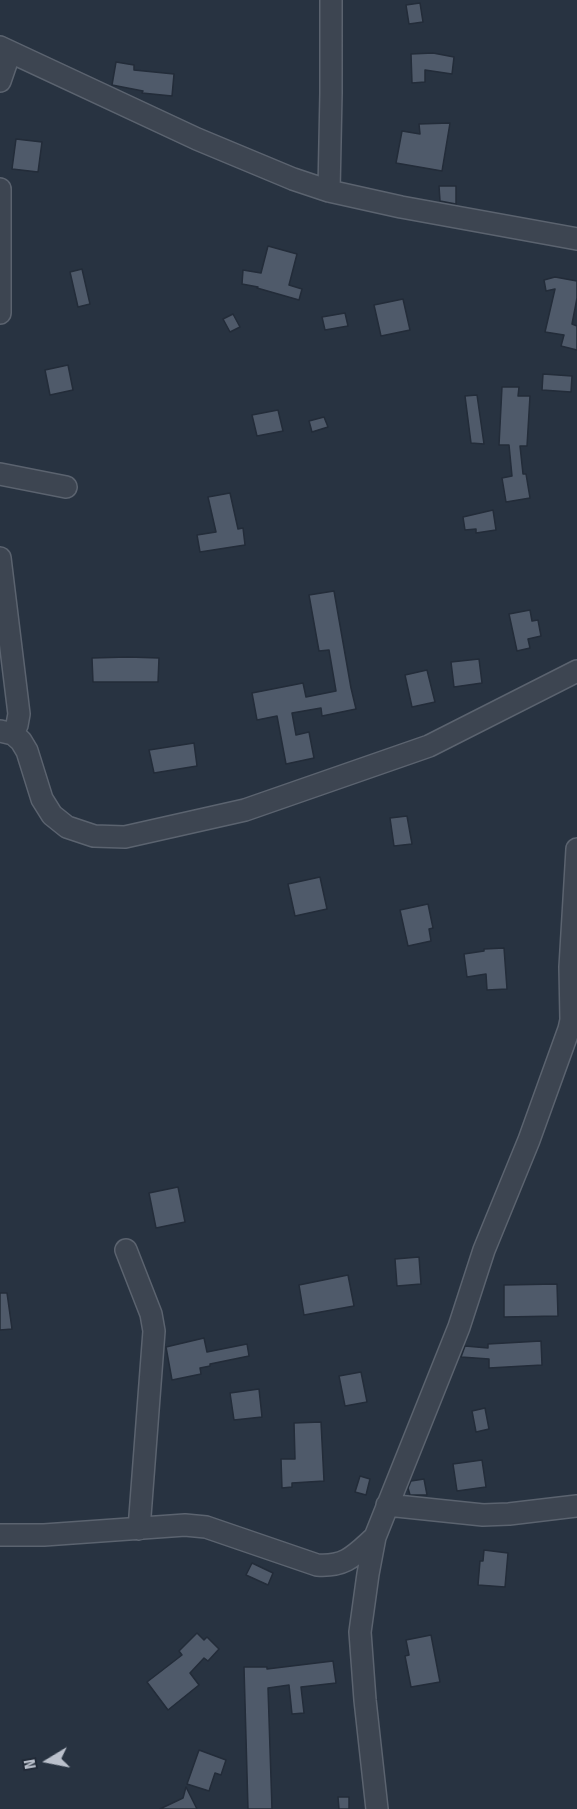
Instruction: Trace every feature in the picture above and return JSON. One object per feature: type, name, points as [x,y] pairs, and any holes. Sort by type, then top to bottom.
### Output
[{"type":"street","points":[[329,191],[332,93],[331,0]]},
{"type":"street","points":[[0,81],[5,50],[197,140],[329,191],[400,207],[577,239]]},
{"type":"street","points":[[0,189],[0,313]]},
{"type":"street","points":[[0,474],[66,487]]},
{"type":"street","points":[[0,558],[19,714],[18,725],[7,733],[21,741],[27,751],[42,799],[52,815],[67,827],[94,836],[125,837],[245,810],[429,746],[577,670]]},
{"type":"street","points":[[377,1809],[360,1632],[375,1537],[459,1327],[484,1250],[573,1029],[570,967],[577,849]]},
{"type":"street","points":[[126,1250],[151,1314],[154,1331],[139,1529]]},
{"type":"street","points":[[387,1505],[483,1515],[577,1506]]},
{"type":"street","points":[[0,1535],[185,1526],[206,1527],[317,1565],[333,1566],[349,1560],[375,1537]]},
{"type":"building","points":[[420,3],[423,22],[409,24],[406,5]]},
{"type":"building","points":[[433,53],[454,57],[452,74],[425,70],[425,82],[412,83],[411,54]]},
{"type":"building","points":[[116,62],[134,65],[134,70],[174,74],[172,96],[142,93],[143,91],[112,85]]},
{"type":"building","points":[[450,123],[442,171],[396,163],[402,131],[420,134],[419,124]]},
{"type":"building","points":[[16,139],[42,142],[38,172],[12,169]]},
{"type":"building","points":[[439,186],[456,186],[456,204],[440,201]]},
{"type":"building","points":[[268,246],[297,254],[289,285],[302,289],[299,300],[242,284],[243,270],[261,273]]},
{"type":"building","points":[[82,269],[90,304],[78,307],[70,272]]},
{"type":"building","points":[[555,277],[577,281],[577,298],[572,324],[577,326],[577,350],[561,346],[564,335],[545,332],[555,289],[546,291],[544,280]]},
{"type":"building","points":[[403,299],[410,330],[381,336],[374,305]]},
{"type":"building","points":[[345,313],[348,326],[325,330],[322,317]]},
{"type":"building","points":[[233,314],[240,327],[230,332],[223,319]]},
{"type":"building","points":[[68,365],[73,390],[50,395],[45,370]]},
{"type":"building","points":[[543,374],[572,376],[571,392],[542,390]]},
{"type":"building","points":[[502,387],[519,387],[518,396],[530,396],[527,446],[520,446],[523,474],[526,474],[530,498],[506,502],[502,478],[512,476],[509,445],[499,445]]},
{"type":"building","points":[[477,395],[484,444],[471,443],[465,396]]},
{"type":"building","points":[[278,410],[283,431],[257,436],[252,415]]},
{"type":"building","points":[[324,417],[328,427],[312,432],[309,421]]},
{"type":"building","points":[[230,493],[238,529],[243,528],[245,545],[200,552],[197,535],[216,532],[208,497]]},
{"type":"building","points":[[493,510],[496,530],[476,533],[476,529],[465,530],[463,517]]},
{"type":"building","points":[[334,591],[356,709],[322,716],[321,708],[292,713],[296,735],[309,732],[314,758],[286,764],[277,716],[257,720],[252,693],[303,683],[306,697],[336,691],[329,650],[319,651],[309,595]]},
{"type":"building","points":[[530,610],[532,621],[538,620],[541,636],[528,639],[530,648],[517,651],[509,614]]},
{"type":"building","points":[[92,658],[159,658],[158,682],[93,682]]},
{"type":"building","points":[[479,659],[482,683],[454,687],[451,662]]},
{"type":"building","points":[[427,670],[435,702],[412,707],[405,675]]},
{"type":"building","points":[[194,743],[197,766],[154,773],[149,750]]},
{"type":"building","points":[[407,816],[412,844],[394,846],[390,818]]},
{"type":"building","points":[[320,877],[327,909],[295,916],[288,884]]},
{"type":"building","points":[[428,904],[433,928],[429,929],[431,941],[408,946],[400,910]]},
{"type":"building","points":[[504,948],[507,989],[487,990],[486,974],[467,977],[464,954],[484,951],[484,949]]},
{"type":"building","points":[[178,1187],[185,1222],[156,1228],[149,1193]]},
{"type":"building","points":[[419,1257],[421,1284],[397,1286],[395,1259]]},
{"type":"building","points":[[348,1275],[354,1306],[304,1315],[299,1285]]},
{"type":"building","points":[[557,1284],[558,1316],[504,1317],[504,1285]]},
{"type":"building","points":[[0,1293],[7,1293],[12,1329],[0,1330]]},
{"type":"building","points":[[204,1338],[207,1352],[247,1344],[249,1356],[210,1364],[210,1366],[200,1368],[201,1374],[172,1380],[166,1347]]},
{"type":"building","points":[[541,1341],[542,1365],[489,1368],[489,1359],[461,1357],[465,1346],[488,1348],[488,1344]]},
{"type":"building","points":[[361,1372],[367,1402],[345,1406],[339,1376]]},
{"type":"building","points":[[259,1389],[262,1417],[234,1420],[230,1393]]},
{"type":"building","points":[[485,1408],[489,1429],[476,1432],[472,1411]]},
{"type":"building","points":[[321,1422],[324,1481],[292,1483],[292,1487],[282,1488],[281,1459],[295,1459],[294,1423]]},
{"type":"building","points":[[482,1460],[486,1487],[457,1491],[453,1464]]},
{"type":"building","points":[[360,1476],[370,1479],[366,1495],[355,1492]]},
{"type":"building","points":[[424,1479],[427,1495],[410,1495],[408,1488],[411,1481]]},
{"type":"building","points":[[484,1550],[508,1553],[505,1587],[478,1585],[480,1561],[483,1561]]},
{"type":"building","points":[[252,1563],[273,1573],[268,1585],[246,1575]]},
{"type":"building","points":[[197,1633],[204,1640],[207,1637],[219,1649],[208,1661],[204,1658],[190,1673],[199,1685],[168,1710],[147,1682],[182,1655],[179,1651]]},
{"type":"building","points":[[431,1635],[440,1682],[411,1687],[405,1656],[409,1655],[406,1640]]},
{"type":"building","points":[[333,1661],[336,1683],[301,1687],[304,1713],[292,1714],[289,1685],[268,1688],[272,1809],[248,1809],[244,1667],[267,1667],[267,1669]]},
{"type":"building","points":[[199,1750],[226,1760],[221,1775],[215,1773],[209,1791],[187,1784]]},
{"type":"building","points":[[186,1787],[197,1809],[160,1809],[183,1798]]},
{"type":"building","points":[[338,1797],[349,1797],[349,1809],[339,1809]]}]
